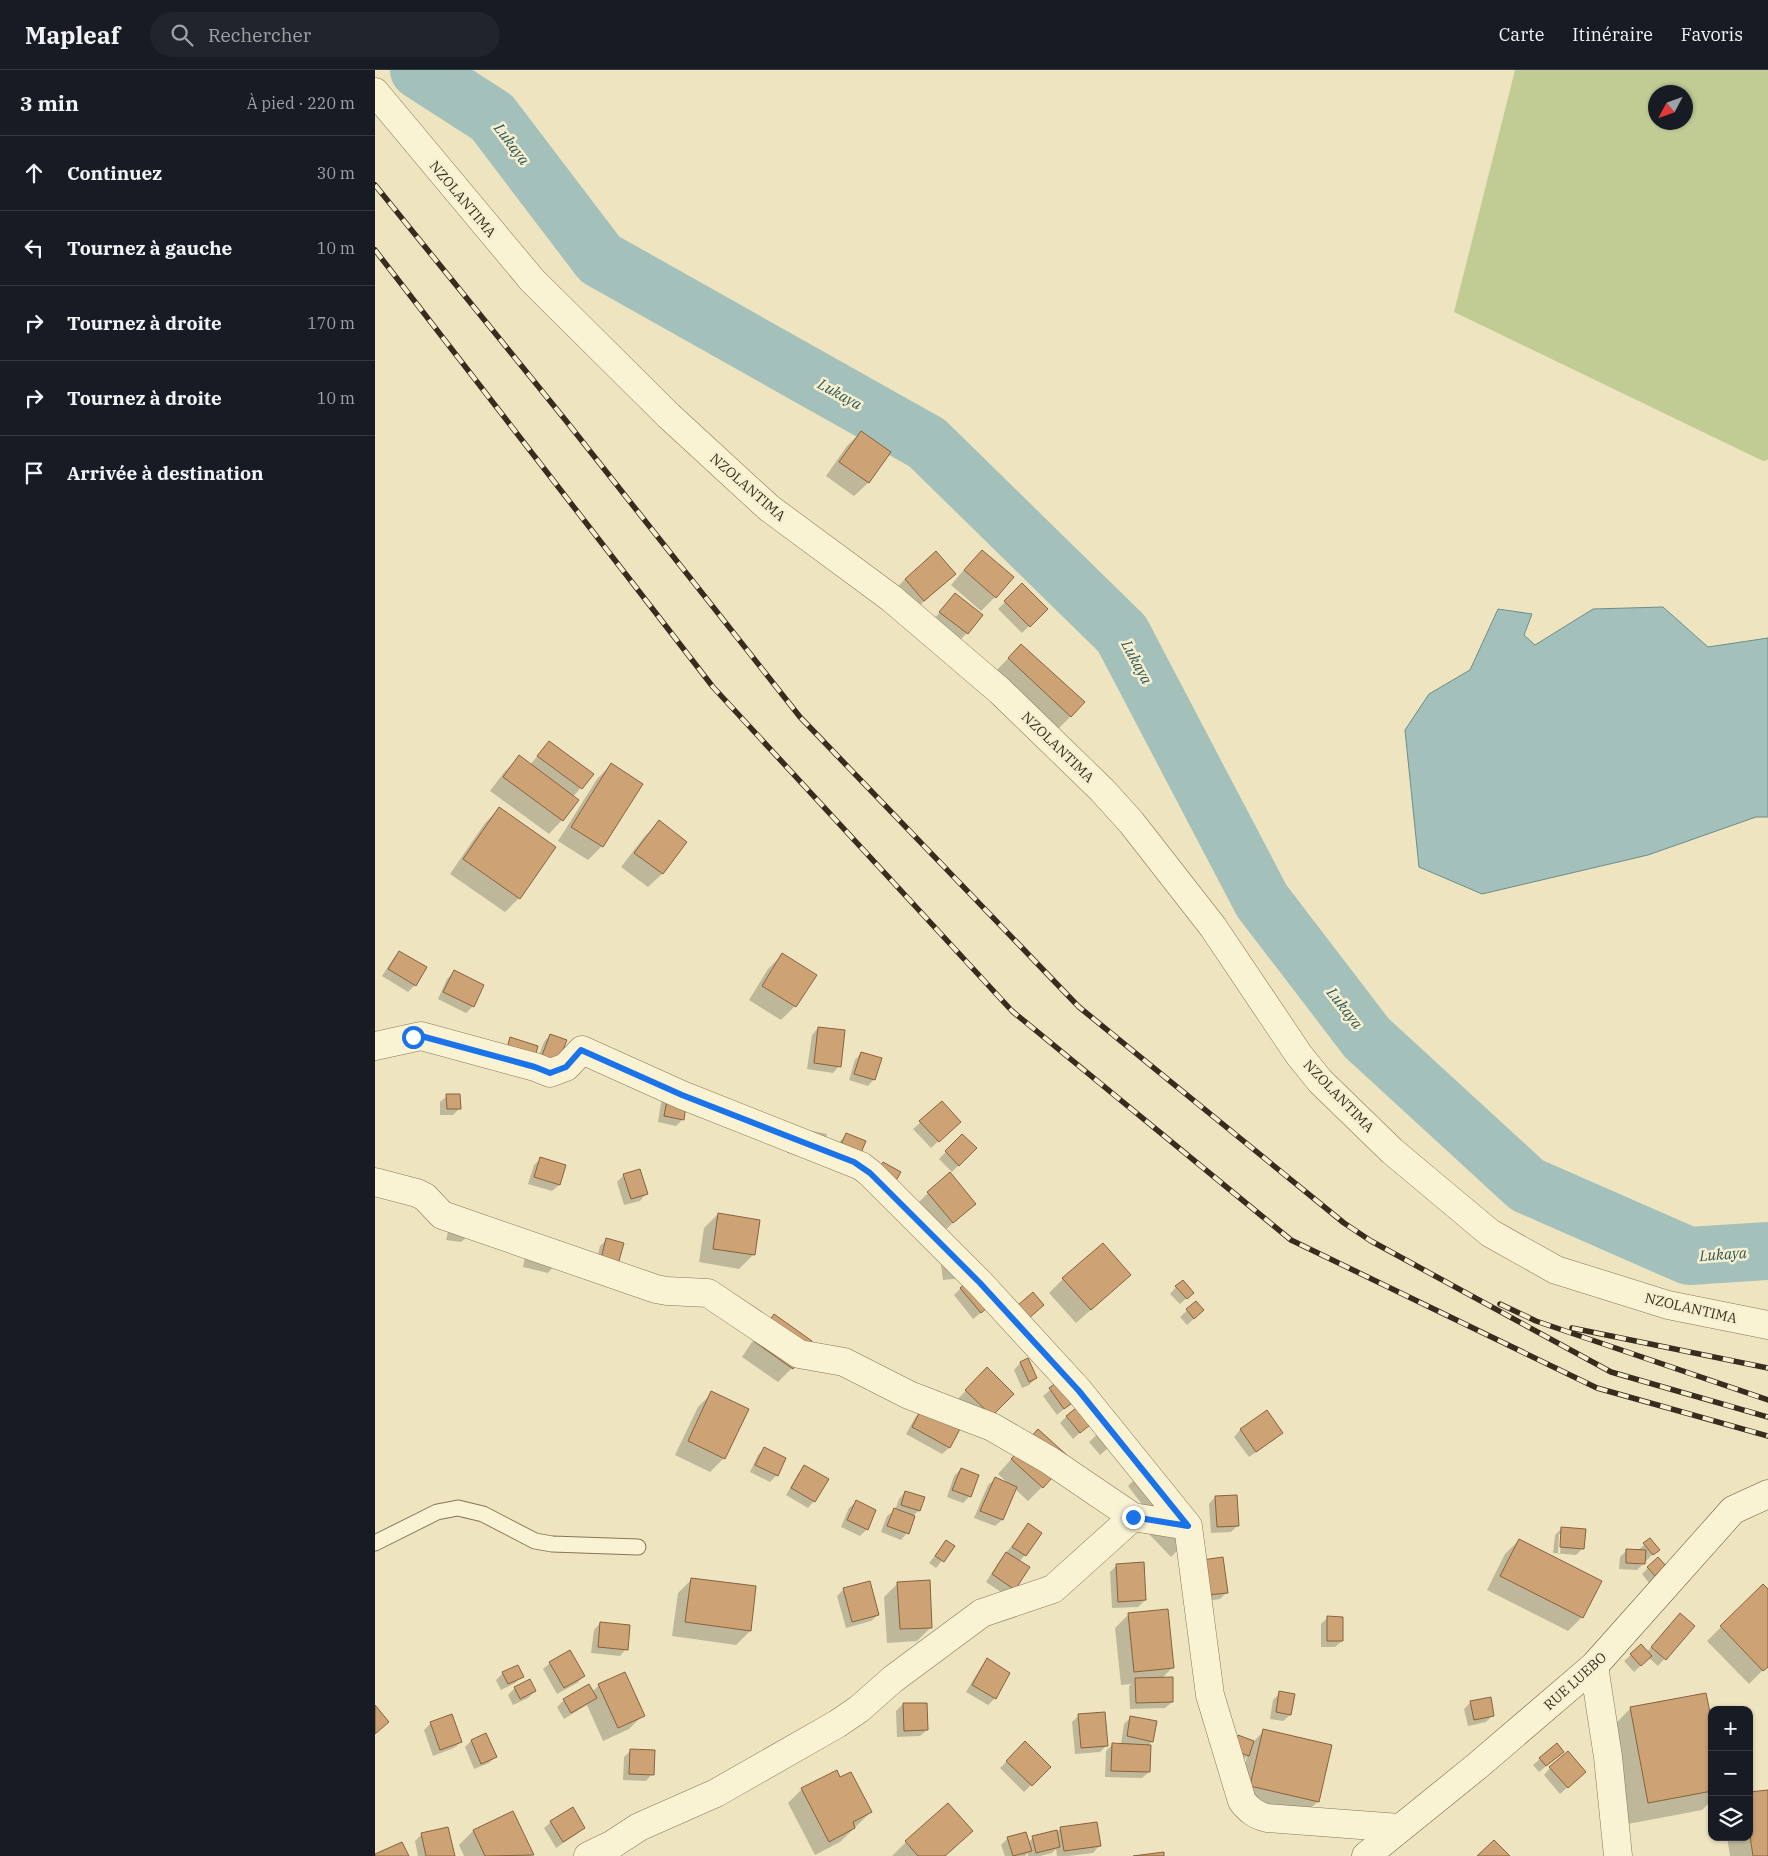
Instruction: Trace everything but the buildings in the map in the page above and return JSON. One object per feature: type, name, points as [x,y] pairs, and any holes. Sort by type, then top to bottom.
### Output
[{"type":"street","name":"NZOLANTIMA","points":[[375,92],[532,280],[669,416],[769,508],[891,598],[1000,691],[1102,790],[1131,822],[1213,926],[1299,1055],[1320,1081],[1392,1150],[1490,1233],[1556,1270],[1668,1305],[1768,1324]]},
{"type":"street","points":[[375,1046],[421,1036],[535,1067],[550,1073],[566,1067],[581,1050],[682,1095],[861,1166],[980,1283],[1079,1391],[1188,1526],[1210,1695],[1242,1800],[1253,1812],[1267,1818],[1400,1828]]},
{"type":"street","points":[[375,1182],[425,1197],[442,1215],[656,1289],[708,1294],[799,1354],[844,1362],[909,1395],[999,1430],[1049,1460],[1133,1517],[1188,1526]]},
{"type":"street","name":"RUE LUEBO","points":[[1366,1856],[1476,1768],[1594,1666],[1733,1510],[1768,1494]]},
{"type":"street","points":[[588,1856],[613,1844],[639,1827],[716,1793],[837,1724],[859,1709],[893,1679],[981,1613],[1053,1589],[1133,1517]]},
{"type":"street","points":[[1594,1666],[1608,1757],[1618,1856]]},
{"type":"lane","points":[[375,1543],[437,1512],[458,1508],[483,1514],[535,1540],[552,1544],[638,1547]]},
{"type":"green space","points":[[1515,70],[1768,70],[1768,460],[1763,461],[1454,312]]},
{"type":"water","points":[[1663,607],[1708,647],[1768,638],[1768,817],[1756,817],[1648,855],[1482,894],[1419,867],[1405,730],[1429,694],[1470,670],[1498,609],[1532,614],[1524,635],[1535,645],[1593,609]]},
{"type":"waterway","name":"Lukaya","points":[[419,70],[492,117],[600,259],[927,443],[1122,634],[1262,901],[1367,1038],[1527,1185],[1689,1256],[1768,1251]]},
{"type":"railway","points":[[375,185],[567,422],[800,717],[1079,1007],[1344,1223],[1371,1241],[1611,1372],[1768,1417]]},
{"type":"railway","points":[[375,250],[713,687],[1012,1011],[1291,1240],[1597,1388],[1768,1436]]},
{"type":"railway","points":[[1500,1304],[1536,1321],[1768,1400]]},
{"type":"railway","points":[[1572,1328],[1768,1368]]},
{"type":"route","points":[[413,1037],[421,1036],[535,1067],[550,1073],[566,1067],[581,1050],[682,1095],[861,1166],[980,1283],[1079,1391],[1188,1526],[1133,1517]]}]
